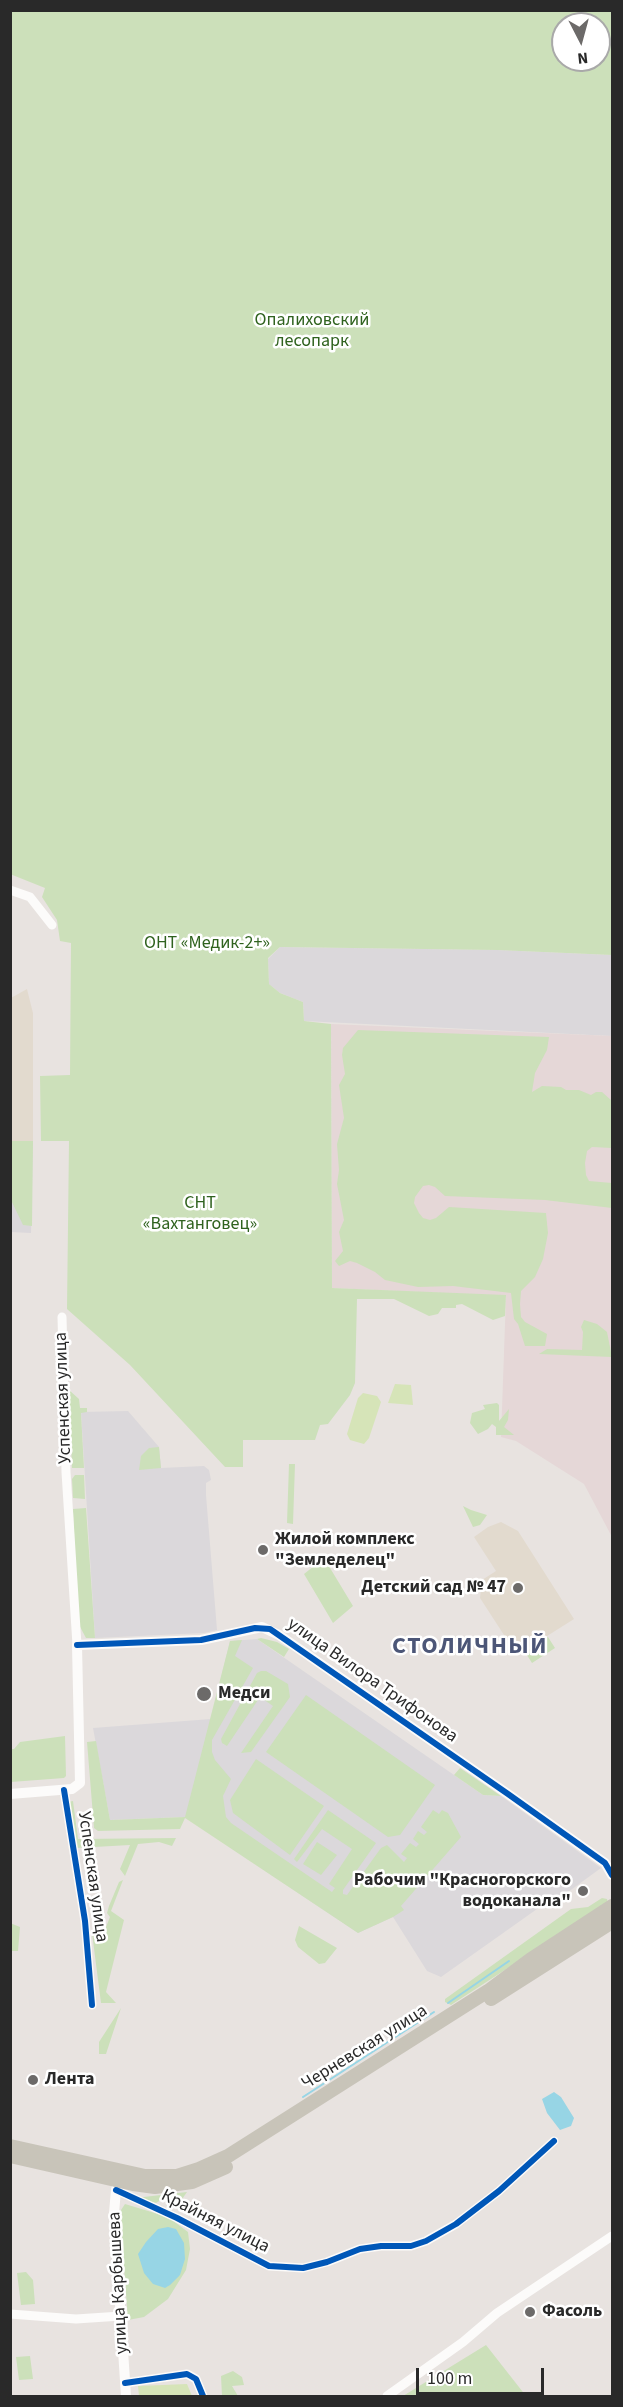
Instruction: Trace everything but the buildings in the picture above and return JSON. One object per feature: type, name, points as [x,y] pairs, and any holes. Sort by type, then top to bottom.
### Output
[{"type":"main road","name":"Черневская улица","points":[[118,2180],[145,2176],[177,2176],[228,2156],[488,1991],[531,1959],[612,1906]]},
{"type":"main road","name":"Черневская улица","points":[[118,2180],[139,2185],[168,2187],[192,2182],[218,2171],[249,2154],[612,1922]]},
{"type":"main road","points":[[10,2146],[118,2180]]},
{"type":"main road","points":[[10,2156],[118,2180]]},
{"type":"street","points":[[10,890],[30,897],[52,925]]},
{"type":"street","name":"Успенская улица","points":[[62,1317],[66,1472],[77,1645],[80,1780],[76,1788],[64,1790],[82,1902],[92,2005]]},
{"type":"street","name":"улица Вилора Трифонова","points":[[77,1645],[201,1640],[255,1628],[270,1629],[537,1814],[605,1863],[612,1875]]},
{"type":"street","points":[[10,1794],[64,1790]]},
{"type":"street","name":"Крайняя улица","points":[[118,2180],[177,2218],[269,2266],[303,2268],[327,2262],[360,2249],[381,2246],[411,2247],[426,2241],[456,2224],[499,2191],[554,2141]]},
{"type":"street","name":"улица Карбышева","points":[[118,2180],[114,2213],[126,2397]]},
{"type":"street","points":[[387,2397],[463,2342],[497,2313],[612,2236]]},
{"type":"street","points":[[10,2314],[76,2319],[121,2316]]},
{"type":"street","points":[[125,2383],[187,2374],[196,2379],[203,2397]]},
{"type":"shaded area","points":[[280,947],[497,950],[612,955],[612,1036],[304,1021],[303,1002],[280,993],[269,984],[268,959]]},
{"type":"shaded area","points":[[27,989],[33,1013],[33,1141],[11,1141],[11,998]]},
{"type":"shaded area","points":[[331,1024],[612,1036],[612,1537],[584,1484],[516,1441],[501,1437],[506,1296],[332,1288]]},
{"type":"shaded area","points":[[11,1141],[33,1141],[31,1233],[11,1232]]},
{"type":"shaded area","points":[[128,1411],[159,1447],[161,1468],[204,1466],[209,1470],[211,1480],[206,1483],[206,1495],[217,1630],[204,1633],[95,1638],[81,1412]]},
{"type":"shaded area","name":"Детский сад № 47","points":[[501,1522],[518,1531],[574,1619],[517,1655],[480,1598],[482,1580],[496,1571],[474,1537],[488,1527]]},
{"type":"shaded area","points":[[257,1639],[483,1795],[501,1796],[601,1868],[568,1892],[570,1895],[562,1901],[554,1897],[441,1977],[427,1971],[393,1917],[358,1933],[185,1817],[110,1820],[93,1728],[211,1719],[230,1641]]},
{"type":"green space","name":"Опалиховский лесопарк","points":[[10,11],[612,11],[612,955],[497,950],[280,947],[268,958],[269,984],[280,993],[303,1002],[304,1021],[331,1024],[332,1288],[506,1295],[505,1316],[493,1320],[462,1304],[456,1305],[456,1308],[442,1308],[438,1314],[429,1316],[394,1299],[357,1299],[355,1383],[350,1395],[328,1424],[320,1425],[315,1440],[243,1440],[243,1467],[225,1467],[130,1365],[67,1309],[69,1141],[41,1141],[40,1076],[70,1075],[71,943],[60,941],[57,920],[42,897],[45,888],[10,874]]},
{"type":"green space","points":[[358,1030],[549,1037],[547,1050],[535,1073],[532,1092],[542,1086],[561,1087],[591,1095],[602,1092],[612,1101],[612,1148],[592,1147],[587,1151],[585,1163],[589,1181],[612,1183],[612,1208],[545,1200],[445,1196],[429,1185],[423,1186],[415,1197],[414,1203],[419,1213],[423,1218],[430,1220],[449,1207],[546,1213],[548,1233],[543,1259],[535,1277],[521,1291],[520,1304],[521,1317],[525,1322],[547,1334],[545,1346],[525,1346],[518,1324],[514,1319],[511,1293],[453,1286],[418,1287],[385,1280],[357,1263],[350,1261],[339,1266],[335,1261],[343,1251],[339,1232],[344,1220],[337,1184],[339,1170],[337,1144],[344,1118],[339,1085],[345,1074],[343,1048]]},
{"type":"green space","points":[[11,1141],[33,1141],[32,1226],[23,1225],[11,1200]]},
{"type":"green space","points":[[584,1320],[597,1324],[607,1332],[612,1357],[539,1354],[547,1349],[582,1350],[581,1327]]},
{"type":"green space","points":[[395,1384],[411,1385],[413,1405],[388,1403]]},
{"type":"green space","points":[[69,1390],[79,1399],[80,1408],[87,1408],[87,1412],[81,1413],[84,1468],[72,1468]]},
{"type":"green space","points":[[363,1393],[377,1396],[381,1402],[369,1438],[364,1444],[350,1440],[347,1434],[358,1398]]},
{"type":"green space","points":[[497,1403],[499,1421],[509,1409],[508,1420],[504,1427],[514,1435],[496,1435],[496,1427],[492,1424],[478,1434],[470,1423],[472,1413],[485,1409],[483,1405]]},
{"type":"green space","points":[[159,1447],[161,1468],[139,1470],[141,1456],[149,1448]]},
{"type":"green space","points":[[289,1464],[295,1464],[293,1524],[287,1523]]},
{"type":"green space","points":[[75,1475],[84,1475],[85,1499],[73,1498],[72,1479]]},
{"type":"green space","points":[[463,1506],[487,1515],[480,1525],[473,1527]]},
{"type":"green space","points":[[86,1508],[95,1638],[86,1638],[78,1623],[73,1509]]},
{"type":"green space","points":[[324,1558],[353,1606],[333,1623],[304,1574]]},
{"type":"green space","points":[[548,1637],[555,1648],[532,1663],[525,1652]]},
{"type":"green space","points":[[257,1639],[277,1642],[289,1649],[284,1657]]},
{"type":"green space","points":[[242,1640],[235,1656],[253,1668],[212,1740],[215,1760],[231,1779],[223,1796],[226,1817],[231,1823],[332,1892],[335,1888],[329,1884],[352,1849],[322,1829],[297,1862],[294,1859],[328,1810],[376,1843],[343,1890],[343,1894],[347,1895],[381,1848],[387,1845],[404,1862],[407,1858],[401,1854],[410,1843],[416,1847],[419,1844],[413,1839],[418,1831],[424,1835],[427,1832],[421,1827],[433,1810],[439,1814],[442,1810],[448,1813],[461,1837],[401,1906],[404,1910],[393,1917],[358,1933],[185,1818],[180,1829],[98,1831],[94,1828],[87,1742],[96,1741],[110,1820],[185,1817],[230,1641]]},
{"type":"green space","points":[[266,1671],[288,1684],[290,1697],[251,1752],[241,1753],[273,1706],[260,1697],[227,1746],[222,1743],[221,1739],[257,1673]]},
{"type":"green space","points":[[306,1695],[435,1785],[400,1835],[388,1837],[266,1752]]},
{"type":"green space","points":[[65,1736],[66,1776],[64,1778],[11,1782],[11,1749],[14,1749],[20,1742]]},
{"type":"green space","points":[[256,1759],[324,1806],[290,1855],[233,1813],[230,1800]]},
{"type":"green space","points":[[460,1768],[501,1796],[483,1795],[454,1775]]},
{"type":"green space","points":[[73,1801],[78,1839],[176,1838],[172,1846],[159,1842],[138,1844],[125,1876],[120,1869],[130,1845],[76,1848],[68,1802]]},
{"type":"green space","points":[[317,1842],[337,1855],[321,1875],[303,1864]]},
{"type":"green space","points":[[123,1880],[111,1911],[124,1920],[106,1992],[116,2003],[101,2003],[92,1933],[102,1932],[106,1927],[110,1917],[107,1913],[109,1906],[119,1882]]},
{"type":"green space","points":[[602,1898],[607,1899],[608,1903],[451,2005],[445,2002],[445,1999],[571,1909],[588,1907]]},
{"type":"green space","points":[[10,1923],[20,1927],[18,1951],[11,1951]]},
{"type":"green space","points":[[299,1926],[337,1948],[325,1963],[319,1964],[298,1947],[295,1940]]},
{"type":"green space","points":[[121,2008],[106,2054],[99,2054],[99,2042]]},
{"type":"green space","points":[[187,2192],[180,2202],[161,2200],[156,2203],[135,2198]]},
{"type":"green space","points":[[125,2204],[168,2217],[188,2232],[190,2249],[186,2270],[168,2299],[144,2317],[128,2320],[121,2210]]},
{"type":"green space","points":[[26,2272],[33,2280],[35,2304],[21,2305],[17,2273]]},
{"type":"green space","points":[[486,2345],[526,2396],[403,2396]]},
{"type":"green space","points":[[30,2356],[33,2379],[19,2380],[16,2357]]},
{"type":"green space","points":[[233,2371],[242,2377],[244,2385],[232,2386],[238,2396],[222,2396],[221,2376]]},
{"type":"green space","points":[[187,2384],[192,2396],[139,2396],[138,2386]]},
{"type":"water","points":[[554,2092],[561,2097],[574,2118],[571,2126],[560,2130],[547,2113],[542,2099]]},
{"type":"water","points":[[168,2227],[176,2229],[184,2243],[185,2259],[180,2275],[165,2288],[153,2284],[144,2273],[138,2254],[158,2229]]},
{"type":"waterway","points":[[448,2003],[509,1961]]},
{"type":"waterway","points":[[303,2097],[434,2012]]},
{"type":"cycle path","points":[[77,1645],[201,1640],[255,1628],[270,1629],[605,1863],[612,1875]]},
{"type":"cycle path","points":[[64,1790],[85,1921],[92,2005]]},
{"type":"cycle path","points":[[116,2190],[177,2218],[269,2266],[303,2268],[327,2262],[360,2249],[411,2246],[426,2241],[456,2224],[499,2191],[554,2141]]},
{"type":"cycle path","points":[[125,2383],[187,2374],[196,2379],[203,2396]]},
{"type":"place","name":"Жилой комплекс \"Земледелец\"","points":[[263,1550]]},
{"type":"place","name":"Детский сад № 47","points":[[518,1588]]},
{"type":"place","name":"Медси","points":[[204,1694]]},
{"type":"place","name":"Рабочим \"Красногорского водоканала\"","points":[[583,1891]]},
{"type":"place","name":"Лента","points":[[33,2080]]},
{"type":"place","name":"Фасоль","points":[[530,2312]]},
{"type":"district","name":"СТОЛИЧНЫЙ","points":[[470,1648]]},
{"type":"park label","name":"ОНТ «Медик-2+»","points":[[207,944]]},
{"type":"park label","name":"СНТ «Вахтанговец»","points":[[200,1214]]}]
